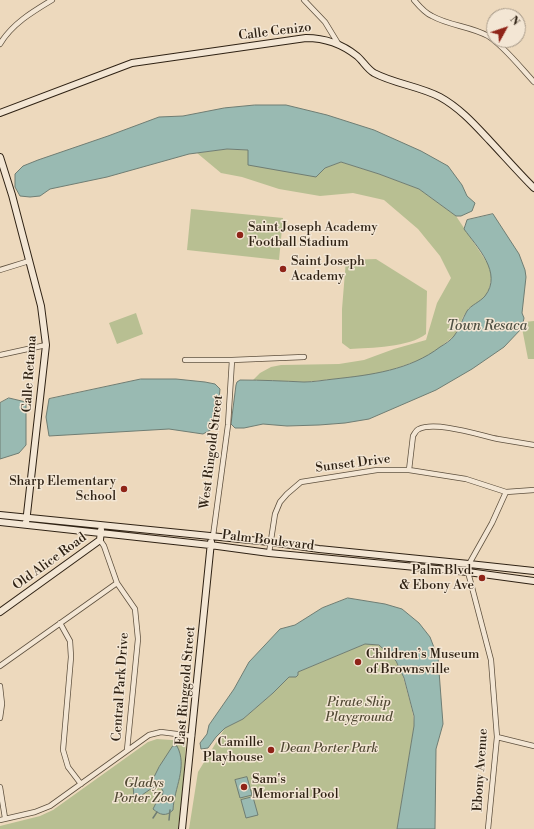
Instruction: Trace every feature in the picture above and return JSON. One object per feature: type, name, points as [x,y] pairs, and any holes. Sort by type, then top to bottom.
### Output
[{"type":"street","points":[[0,44],[6,34],[20,21],[52,0]]},
{"type":"street","points":[[304,0],[325,22],[338,44]]},
{"type":"street","points":[[414,0],[431,16],[445,22],[477,30],[489,37],[497,43],[534,82]]},
{"type":"street","name":"Calle Cenizo","points":[[0,113],[132,63],[306,38],[326,40],[338,44],[357,56],[372,72],[438,96],[452,104],[468,117],[534,188]]},
{"type":"street","name":"Calle Retama","points":[[0,157],[12,195],[41,306],[46,345],[26,522]]},
{"type":"street","points":[[0,270],[29,262]]},
{"type":"street","points":[[0,355],[46,345]]},
{"type":"street","points":[[185,360],[304,357]]},
{"type":"street","name":"West Ringold Street","points":[[210,545],[213,536],[228,425],[232,360]]},
{"type":"street","points":[[409,470],[413,436],[415,431],[427,427],[447,428],[534,445]]},
{"type":"street","name":"Sunset Drive","points":[[269,553],[275,514],[280,502],[301,482],[377,470],[409,470],[466,479],[506,492],[534,490]]},
{"type":"street","points":[[468,572],[469,564],[492,523],[506,492]]},
{"type":"street","name":"Palm Boulevard","points":[[0,515],[26,522],[102,533],[269,553],[468,572],[534,581]]},
{"type":"street","name":"Palm Boulevard","points":[[0,522],[101,525],[534,571]]},
{"type":"street","name":"Old Alice Road","points":[[0,612],[100,540],[102,533],[101,525]]},
{"type":"street","name":"Central Park Drive","points":[[100,540],[104,546],[117,583],[135,609],[138,639],[127,750]]},
{"type":"street","name":"East Ringgold Street","points":[[182,829],[210,545]]},
{"type":"street","name":"Ebony Avenue","points":[[468,572],[491,660],[496,737],[488,829]]},
{"type":"street","points":[[0,666],[117,583]]},
{"type":"street","points":[[60,622],[70,641],[71,657],[63,750],[68,767],[81,784]]},
{"type":"street","points":[[0,686],[2,704],[0,718]]},
{"type":"street","points":[[0,787],[2,819],[36,812],[50,806],[149,735],[161,732],[192,736]]},
{"type":"street","points":[[496,737],[534,746]]},
{"type":"green space","points":[[227,149],[248,150],[325,168],[341,162],[419,189],[456,216],[488,264],[492,274],[489,290],[480,301],[469,308],[455,335],[428,357],[372,375],[305,382],[253,380],[260,373],[271,367],[281,365],[339,364],[364,360],[394,349],[426,340],[437,303],[451,278],[440,256],[418,229],[384,200],[353,193],[320,196],[279,189],[242,177],[221,173],[197,153]]},
{"type":"green space","points":[[191,209],[283,218],[279,260],[187,250]]},
{"type":"green space","points":[[376,259],[427,291],[426,334],[410,342],[400,344],[350,349],[342,343],[342,309],[346,260]]},
{"type":"green space","points":[[136,313],[143,334],[117,344],[109,323]]},
{"type":"green space","points":[[534,321],[534,359],[528,359],[522,328],[524,322]]},
{"type":"green space","name":"Dean Porter Park","points":[[365,644],[375,644],[383,648],[390,653],[395,660],[400,668],[406,686],[413,714],[414,726],[397,829],[189,829],[198,772],[225,728],[243,719],[289,677]]},
{"type":"green space","name":"Gladys Porter Zoo","points":[[157,739],[186,741],[184,779],[178,829],[0,829],[0,826],[40,816],[53,810],[148,742]]},
{"type":"water","points":[[255,105],[286,105],[327,115],[374,130],[421,151],[448,166],[462,185],[467,196],[475,203],[472,211],[461,216],[456,216],[419,189],[341,162],[325,168],[316,177],[248,165],[248,150],[227,149],[189,154],[107,177],[50,189],[40,196],[20,196],[15,187],[15,174],[23,166],[159,117],[183,116],[224,108]]},
{"type":"water","name":"Town Resaca","points":[[493,214],[519,254],[526,277],[522,313],[524,318],[522,328],[504,347],[472,369],[436,390],[369,419],[319,425],[287,426],[263,424],[244,428],[235,428],[231,424],[236,385],[240,380],[308,382],[376,373],[416,361],[428,355],[450,340],[458,330],[467,311],[485,296],[490,287],[490,269],[481,252],[464,229],[467,220]]},
{"type":"water","points":[[141,379],[176,379],[215,384],[220,389],[217,420],[212,429],[203,434],[169,429],[49,436],[46,417],[49,399]]},
{"type":"water","points":[[9,398],[26,402],[26,445],[19,453],[0,459],[0,403]]},
{"type":"water","points":[[348,598],[385,604],[402,609],[419,623],[430,637],[438,658],[443,724],[436,749],[435,829],[397,829],[414,726],[414,716],[404,678],[396,661],[379,645],[365,644],[298,672],[296,677],[289,677],[243,719],[225,728],[208,748],[201,749],[200,743],[207,734],[209,725],[234,689],[249,662],[280,629],[295,625],[322,608]]},
{"type":"water","points":[[173,746],[177,746],[180,754],[180,778],[173,810],[168,814],[163,814],[158,813],[153,809],[157,801],[162,798],[163,791],[160,786],[153,788],[134,799],[133,784],[139,787],[153,779]]},
{"type":"water","name":"Sam's Memorial Pool","points":[[247,777],[252,795],[240,798],[235,780]]},
{"type":"water","name":"Sam's Memorial Pool","points":[[253,797],[258,815],[246,818],[241,800]]},
{"type":"waterway","points":[[169,820],[170,810]]},
{"type":"waterway","points":[[153,818],[157,812]]},
{"type":"place","name":"Saint Joseph Academy Football Stadium","points":[[240,235]]},
{"type":"place","name":"Saint Joseph Academy","points":[[283,269]]},
{"type":"place","name":"Sharp Elementary School","points":[[124,489]]},
{"type":"place","name":"Palm Blvd. & Ebony Ave","points":[[482,578]]},
{"type":"place","name":"Children’s Museum of Brownsville","points":[[358,662]]},
{"type":"place","name":"Camille Playhouse","points":[[271,750]]},
{"type":"place","name":"Sam's Memorial Pool","points":[[244,787]]},
{"type":"park label","name":"Pirate Ship Playground","points":[[359,710]]}]
